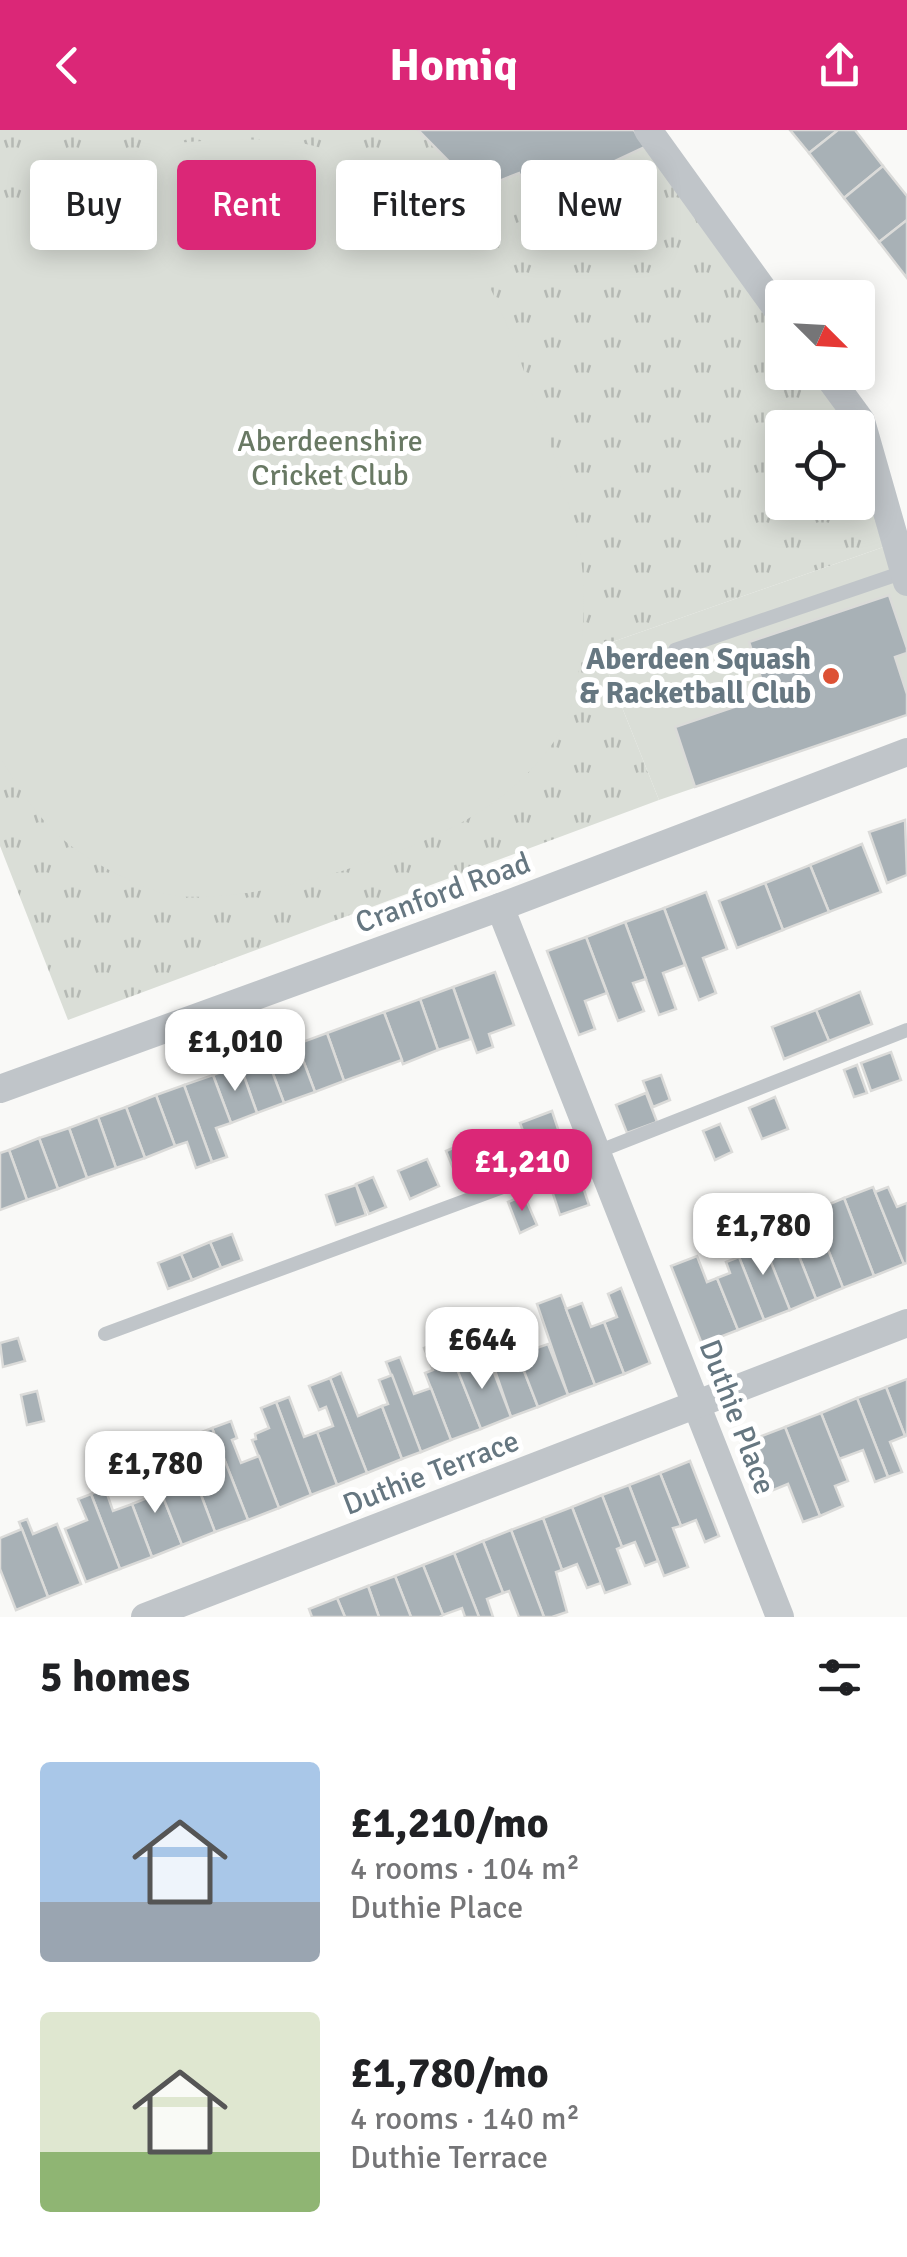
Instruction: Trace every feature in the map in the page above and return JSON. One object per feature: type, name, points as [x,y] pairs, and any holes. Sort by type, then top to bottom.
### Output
[{"type":"street","points":[[648,130],[765,292]]},
{"type":"street","points":[[838,390],[861,421],[906,577]]},
{"type":"street","name":"Cranford Road","points":[[0,1089],[500,907],[907,752]]},
{"type":"street","name":"Duthie Place","points":[[500,907],[780,1617]]},
{"type":"street","name":"Duthie Terrace","points":[[145,1617],[907,1324]]},
{"type":"lane","points":[[675,650],[906,577]]},
{"type":"lane","points":[[105,1334],[596,1152],[907,1030]]},
{"type":"green space","name":"Aberdeenshire Cricket Club","points":[[0,130],[634,130],[765,295],[765,390],[838,390],[853,410],[765,410],[765,520],[875,520],[875,471],[895,543],[598,647],[659,800],[68,1020],[0,846]]},
{"type":"green space","points":[[195,141],[291,142],[353,160],[336,160],[336,250],[466,250],[491,290],[511,336],[550,444],[576,535],[584,591],[577,682],[567,718],[552,744],[511,789],[457,825],[381,858],[294,884],[213,896],[178,896],[156,891],[80,852],[37,813],[0,757],[0,222],[30,204],[30,250],[157,250],[157,160],[114,160],[145,149]]},
{"type":"green space","points":[[895,543],[907,584],[907,715],[659,800],[598,647]]},
{"type":"building","points":[[418,130],[634,130],[645,147],[617,160],[521,160],[521,177],[519,173],[501,180],[501,160],[448,160]]},
{"type":"building","points":[[790,130],[838,130],[809,153]]},
{"type":"building","points":[[838,130],[855,130],[883,166],[844,198],[809,153]]},
{"type":"building","points":[[883,166],[907,196],[907,220],[879,242],[844,198]]},
{"type":"building","points":[[907,220],[907,278],[879,242]]},
{"type":"building","name":"Aberdeen Squash & Racketball Club","points":[[889,595],[907,648],[907,653],[895,657],[907,694],[907,715],[695,787],[675,727],[767,696],[749,642]]},
{"type":"building","points":[[905,820],[907,875],[887,883],[869,832]]},
{"type":"building","points":[[862,844],[881,892],[829,912],[810,865]]},
{"type":"building","points":[[810,865],[829,912],[783,930],[765,883]]},
{"type":"building","points":[[765,883],[783,930],[737,948],[719,901]]},
{"type":"building","points":[[706,892],[727,949],[703,958],[716,993],[699,1000],[664,908]]},
{"type":"building","points":[[664,908],[685,965],[663,973],[676,1009],[659,1015],[625,922]]},
{"type":"building","points":[[625,922],[646,979],[633,983],[644,1011],[618,1021],[586,937]]},
{"type":"building","points":[[586,937],[607,993],[585,1001],[595,1029],[579,1035],[547,951]]},
{"type":"building","points":[[495,972],[514,1025],[489,1034],[493,1047],[477,1053],[453,987]]},
{"type":"building","points":[[453,987],[471,1039],[438,1050],[420,999]]},
{"type":"building","points":[[860,992],[872,1024],[829,1041],[816,1010]]},
{"type":"building","points":[[420,999],[438,1050],[403,1064],[384,1012]]},
{"type":"building","points":[[816,1010],[829,1041],[784,1059],[772,1027]]},
{"type":"building","points":[[384,1012],[402,1060],[344,1081],[327,1033]]},
{"type":"building","points":[[327,1033],[344,1081],[315,1092],[297,1044]]},
{"type":"building","points":[[297,1044],[315,1092],[284,1103],[266,1055]]},
{"type":"building","points":[[891,1052],[901,1080],[871,1091],[861,1063]]},
{"type":"building","points":[[266,1055],[284,1103],[257,1113],[240,1065]]},
{"type":"building","points":[[240,1065],[257,1113],[231,1123],[213,1075]]},
{"type":"building","points":[[857,1065],[867,1093],[854,1097],[844,1070]]},
{"type":"building","points":[[213,1075],[231,1123],[216,1128],[227,1157],[212,1162],[184,1085]]},
{"type":"building","points":[[661,1075],[670,1100],[653,1107],[643,1081]]},
{"type":"building","points":[[184,1085],[212,1162],[196,1168],[187,1142],[175,1146],[156,1095]]},
{"type":"building","points":[[646,1093],[657,1122],[627,1133],[616,1105]]},
{"type":"building","points":[[156,1095],[175,1146],[145,1158],[126,1107]]},
{"type":"building","points":[[775,1097],[788,1129],[762,1139],[749,1108]]},
{"type":"building","points":[[126,1107],[145,1158],[116,1168],[98,1117]]},
{"type":"building","points":[[552,1111],[562,1141],[531,1152],[520,1123]]},
{"type":"building","points":[[98,1117],[116,1168],[87,1178],[69,1128]]},
{"type":"building","points":[[720,1124],[732,1152],[715,1160],[703,1131]]},
{"type":"building","points":[[69,1128],[87,1178],[58,1189],[39,1138]]},
{"type":"building","points":[[493,1137],[502,1162],[487,1168],[478,1142]]},
{"type":"building","points":[[39,1138],[58,1189],[27,1200],[9,1150]]},
{"type":"building","points":[[474,1139],[486,1168],[458,1180],[446,1151]]},
{"type":"building","points":[[9,1150],[27,1200],[0,1210],[0,1153]]},
{"type":"building","points":[[427,1159],[439,1186],[410,1199],[398,1171]]},
{"type":"building","points":[[577,1169],[589,1205],[560,1215],[548,1179]]},
{"type":"building","points":[[373,1177],[386,1207],[369,1214],[356,1184]]},
{"type":"building","points":[[356,1185],[366,1215],[336,1225],[326,1195]]},
{"type":"building","points":[[873,1187],[904,1264],[874,1276],[844,1198]]},
{"type":"building","points":[[888,1187],[897,1207],[907,1203],[904,1264],[875,1192]]},
{"type":"building","points":[[524,1195],[537,1225],[520,1233],[508,1202]]},
{"type":"building","points":[[844,1198],[874,1276],[843,1288],[813,1211]]},
{"type":"building","points":[[813,1211],[843,1288],[816,1299],[795,1246],[811,1239],[801,1215]]},
{"type":"building","points":[[771,1225],[781,1251],[795,1246],[816,1299],[790,1310],[758,1230]]},
{"type":"building","points":[[758,1230],[790,1310],[764,1320],[739,1257],[751,1252],[744,1235]]},
{"type":"building","points":[[232,1234],[242,1260],[221,1268],[210,1242]]},
{"type":"building","points":[[210,1242],[221,1268],[192,1280],[181,1254]]},
{"type":"building","points":[[181,1254],[192,1280],[168,1289],[158,1263]]},
{"type":"building","points":[[697,1256],[707,1282],[717,1278],[738,1330],[702,1344],[671,1266]]},
{"type":"building","points":[[739,1257],[764,1320],[738,1330],[717,1278],[730,1273],[726,1262]]},
{"type":"building","points":[[621,1288],[650,1363],[624,1374],[604,1322],[617,1317],[608,1294]]},
{"type":"building","points":[[561,1295],[595,1385],[568,1395],[537,1304]]},
{"type":"building","points":[[582,1303],[591,1327],[604,1322],[624,1374],[595,1385],[566,1309]]},
{"type":"building","points":[[504,1318],[538,1407],[511,1417],[480,1327]]},
{"type":"building","points":[[521,1325],[531,1350],[548,1344],[568,1395],[538,1407],[508,1330]]},
{"type":"building","points":[[18,1338],[25,1361],[3,1367],[0,1343]]},
{"type":"building","points":[[446,1340],[481,1429],[451,1440],[425,1373],[433,1370],[424,1348]]},
{"type":"building","points":[[464,1349],[473,1372],[491,1365],[511,1417],[481,1429],[451,1354]]},
{"type":"building","points":[[400,1357],[414,1394],[431,1388],[451,1440],[421,1452],[386,1362]]},
{"type":"building","points":[[341,1373],[358,1416],[382,1406],[402,1459],[367,1473],[330,1378]]},
{"type":"building","points":[[392,1375],[421,1452],[402,1459],[382,1406],[388,1404],[379,1380]]},
{"type":"building","points":[[330,1378],[367,1473],[337,1485],[317,1432],[333,1426],[326,1407],[319,1410],[309,1386]]},
{"type":"building","points":[[907,1379],[907,1435],[905,1436],[886,1387]]},
{"type":"building","points":[[886,1387],[905,1436],[890,1442],[902,1472],[888,1477],[857,1398]]},
{"type":"building","points":[[37,1391],[44,1421],[27,1425],[21,1395]]},
{"type":"building","points":[[289,1397],[304,1437],[317,1432],[337,1485],[311,1495],[276,1402]]},
{"type":"building","points":[[857,1398],[888,1477],[875,1482],[863,1450],[839,1459],[821,1413]]},
{"type":"building","points":[[276,1402],[311,1495],[279,1508],[252,1440],[256,1439],[255,1434],[269,1428],[261,1408]]},
{"type":"building","points":[[821,1413],[848,1481],[835,1486],[843,1506],[820,1516],[785,1427]]},
{"type":"building","points":[[231,1421],[237,1438],[232,1440],[241,1463],[259,1456],[279,1508],[248,1520],[212,1428]]},
{"type":"building","points":[[785,1427],[820,1516],[803,1522],[788,1484],[761,1495],[741,1444]]},
{"type":"building","points":[[212,1428],[248,1520],[215,1532],[195,1479],[211,1473],[208,1464],[197,1468],[186,1438]]},
{"type":"building","points":[[690,1461],[719,1536],[705,1542],[696,1520],[681,1526],[660,1473]]},
{"type":"building","points":[[150,1464],[182,1545],[152,1557],[132,1504],[147,1498],[135,1470]]},
{"type":"building","points":[[660,1473],[681,1526],[673,1528],[688,1567],[664,1576],[629,1485]]},
{"type":"building","points":[[195,1479],[215,1532],[182,1545],[161,1492]]},
{"type":"building","points":[[629,1485],[658,1561],[645,1566],[635,1542],[622,1547],[602,1495]]},
{"type":"building","points":[[105,1488],[113,1511],[132,1504],[152,1557],[120,1569],[91,1494]]},
{"type":"building","points":[[91,1494],[120,1569],[86,1582],[65,1529],[87,1520],[78,1499]]},
{"type":"building","points":[[602,1495],[622,1547],[617,1549],[630,1584],[605,1593],[572,1507]]},
{"type":"building","points":[[572,1507],[601,1583],[587,1588],[577,1564],[562,1570],[543,1518]]},
{"type":"building","points":[[543,1518],[562,1570],[556,1572],[567,1612],[552,1617],[544,1617],[511,1530]]},
{"type":"building","points":[[27,1519],[33,1534],[57,1524],[81,1584],[48,1597],[19,1522]]},
{"type":"building","points":[[22,1529],[48,1597],[16,1610],[0,1569],[0,1538]]},
{"type":"building","points":[[511,1530],[544,1617],[519,1617],[509,1591],[503,1593],[483,1541]]},
{"type":"building","points":[[483,1541],[503,1593],[487,1599],[493,1617],[479,1617],[454,1553]]},
{"type":"building","points":[[454,1553],[479,1617],[465,1617],[462,1608],[443,1615],[423,1565]]},
{"type":"building","points":[[423,1565],[443,1615],[439,1617],[411,1617],[395,1576]]},
{"type":"building","points":[[395,1576],[411,1617],[379,1617],[368,1586]]},
{"type":"building","points":[[368,1586],[379,1617],[345,1617],[337,1598]]},
{"type":"building","points":[[337,1598],[345,1617],[312,1617],[309,1609]]},
{"type":"place","name":"Aberdeen Squash & Racketball Club","points":[[831,676]]}]
